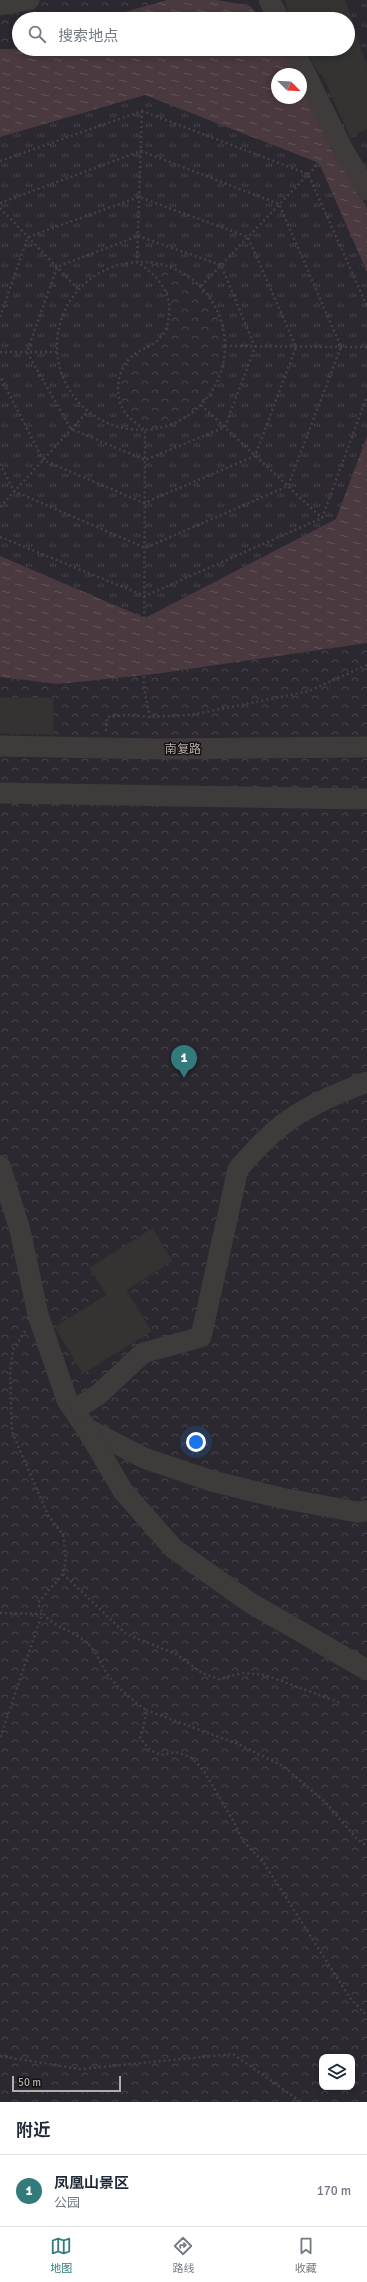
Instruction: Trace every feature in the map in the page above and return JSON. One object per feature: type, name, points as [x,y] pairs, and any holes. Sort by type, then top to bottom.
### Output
[{"type":"street","points":[[0,6],[29,0]]},
{"type":"street","points":[[269,0],[275,12]]},
{"type":"street","points":[[296,56],[342,148],[367,190]]},
{"type":"street","name":"南复路","points":[[0,746],[106,748],[367,747]]},
{"type":"street","points":[[0,794],[367,799]]},
{"type":"street","points":[[74,1410],[98,1395],[143,1353],[201,1337],[238,1169],[257,1148],[289,1120],[336,1094],[367,1082]]},
{"type":"street","points":[[0,1166],[20,1230],[38,1315],[67,1400],[86,1428],[123,1491],[173,1548],[249,1602],[367,1670]]},
{"type":"street","points":[[86,1428],[144,1458],[212,1481],[281,1498],[357,1512],[367,1511]]},
{"type":"path","points":[[137,262],[142,111]]},
{"type":"path","points":[[0,162],[142,111],[308,174],[367,306]]},
{"type":"path","points":[[0,203],[141,151],[279,204],[341,347],[288,486],[145,548],[14,491],[0,464]]},
{"type":"path","points":[[201,286],[319,163]]},
{"type":"path","points":[[0,376],[43,460],[144,503],[255,456],[296,347],[248,237],[139,197],[28,237]]},
{"type":"path","points":[[0,208],[79,290]]},
{"type":"path","points":[[138,236],[221,265],[255,347],[225,427],[145,460],[71,429],[27,352],[57,267],[138,236]]},
{"type":"path","points":[[0,317],[28,237]]},
{"type":"path","points":[[137,262],[159,280],[169,299],[168,323],[164,333],[158,340],[140,349],[129,358],[119,376],[120,402],[127,414],[145,430],[144,688],[150,717]]},
{"type":"path","points":[[137,262],[154,263],[171,267],[187,275],[201,286],[218,310],[223,326],[225,346],[220,375],[211,392],[201,405],[187,416],[173,424],[145,430],[126,429],[110,424],[88,410],[74,397],[66,383],[57,352],[58,332],[65,312],[79,290],[94,277],[111,267],[137,262]]},
{"type":"path","points":[[225,346],[367,347]]},
{"type":"path","points":[[0,352],[57,352]]},
{"type":"path","points":[[0,537],[145,596],[322,518],[367,396]]},
{"type":"path","points":[[201,405],[322,518]]},
{"type":"path","points":[[0,507],[88,410]]},
{"type":"path","points":[[106,748],[107,717],[128,715],[150,717],[190,714],[309,691],[367,665]]},
{"type":"path","points":[[38,1315],[13,1350],[10,1371],[12,1432],[48,1515],[63,1536],[66,1559],[63,1574],[38,1603],[42,1614],[55,1625],[74,1633],[89,1645],[109,1676],[127,1697],[146,1710],[238,1744],[283,1766],[325,1802],[357,1839],[367,1846]]},
{"type":"path","points":[[63,1574],[126,1634],[176,1654],[202,1673],[219,1679],[242,1673],[265,1675],[341,1703]]},
{"type":"path","points":[[0,1613],[42,1614]]},
{"type":"path","points":[[0,1738],[42,1614]]},
{"type":"path","points":[[146,1710],[140,1738],[150,1750],[161,1755],[176,1752],[192,1758],[204,1771],[243,1841],[264,1863],[350,1998],[367,2016]]},
{"type":"path","points":[[0,2056],[80,2069],[233,2054],[301,2102]]},
{"type":"green space","points":[[0,0],[367,0],[367,2102],[0,2102]]},
{"type":"green space","points":[[29,0],[167,0],[125,12],[12,12],[12,48],[0,49],[0,5]]},
{"type":"green space","points":[[137,262],[175,270],[202,289],[219,315],[225,344],[221,373],[206,400],[181,420],[145,430],[128,416],[122,408],[118,393],[119,377],[125,364],[133,355],[155,343],[163,335],[168,323],[169,307],[168,298],[161,284],[150,272]]},
{"type":"green space","points":[[367,643],[367,2102],[0,2102],[0,677],[58,684],[155,674]]},
{"type":"water","points":[[167,0],[217,0],[250,6],[255,12],[125,12]]},
{"type":"water","points":[[0,49],[12,49],[12,56],[290,56],[296,68],[271,68],[271,104],[307,104],[307,92],[325,132],[367,208],[367,272],[319,163],[145,95],[0,137]]},
{"type":"water","points":[[367,436],[367,643],[155,674],[58,684],[0,677],[0,556],[145,618],[336,519]]},
{"type":"building","points":[[285,0],[345,0],[349,12],[289,12]]},
{"type":"building","points":[[355,30],[367,67],[367,129],[350,136],[322,73],[319,74],[310,56],[355,56]]},
{"type":"building","points":[[0,698],[53,698],[53,734],[0,733]]},
{"type":"building","points":[[152,1229],[172,1261],[126,1290],[151,1331],[83,1373],[55,1327],[107,1295],[90,1268]]},
{"type":"place","name":"凤凰山景区","points":[[184,1078]]}]
